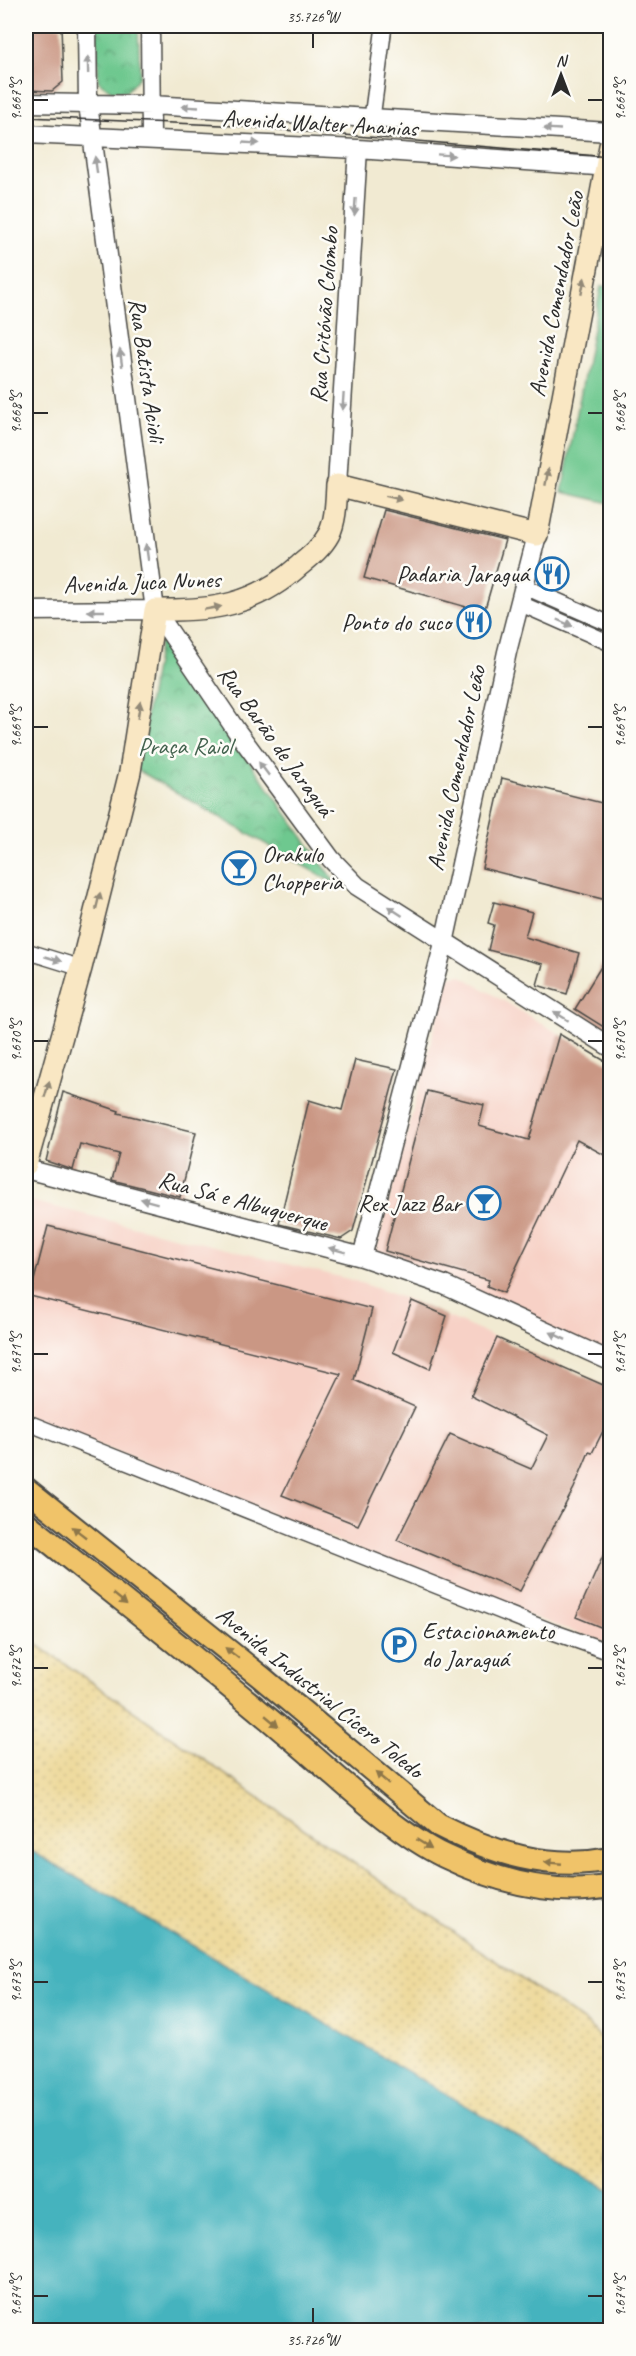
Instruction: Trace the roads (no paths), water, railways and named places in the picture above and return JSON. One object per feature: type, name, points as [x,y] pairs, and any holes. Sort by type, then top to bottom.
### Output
[{"type":"main road","name":"Avenida Comendador Leão","points":[[537,535],[608,167],[610,146]]},
{"type":"main road","name":"Avenida Juca Nunes","points":[[155,610],[199,611],[234,605],[264,592],[297,569],[319,549],[329,533],[335,512],[337,484]]},
{"type":"main road","points":[[337,484],[537,535]]},
{"type":"main road","points":[[26,1167],[81,968],[130,772],[155,610]]},
{"type":"main road","name":"Avenida Industrial Cícero Toledo","points":[[26,1490],[261,1677],[438,1825],[469,1841],[514,1857],[554,1864],[588,1863],[610,1859]]},
{"type":"main road","points":[[26,1523],[244,1698],[407,1833],[452,1859],[481,1872],[525,1885],[559,1890],[610,1886]]},
{"type":"street","name":"Rua Batista Acioli","points":[[87,26],[88,104],[155,610]]},
{"type":"street","points":[[150,26],[151,138]]},
{"type":"street","points":[[372,118],[384,26]]},
{"type":"street","name":"Avenida Walter Ananias","points":[[26,103],[151,105],[610,132]]},
{"type":"street","name":"Avenida Walter Ananias","points":[[26,134],[358,148],[608,167]]},
{"type":"street","name":"Rua Critóvão Colombo","points":[[337,484],[358,148]]},
{"type":"street","name":"Avenida Comendador Leão","points":[[362,1257],[444,943],[521,595],[537,535]]},
{"type":"street","points":[[521,595],[610,624]]},
{"type":"street","points":[[521,595],[610,642]]},
{"type":"street","name":"Avenida Juca Nunes","points":[[26,611],[155,610]]},
{"type":"street","name":"Rua Barão de Jaraguá","points":[[155,610],[236,730],[332,859],[357,886],[610,1047]]},
{"type":"street","points":[[26,951],[81,968]]},
{"type":"street","name":"Rua Sá e Albuquerque","points":[[26,1167],[362,1257],[444,1285],[610,1361]]},
{"type":"street","points":[[26,1422],[554,1632],[610,1652]]},
{"type":"water","points":[[26,1848],[610,2190],[610,2330],[26,2330]]},
{"type":"tram line","points":[[26,117],[222,125],[610,157]]},
{"type":"place","name":"Padaria Jaraguá","points":[[552,574]]},
{"type":"place","name":"Ponto do suco","points":[[474,622]]},
{"type":"place","name":"Orakulo Chopperia","points":[[239,868]]},
{"type":"place","name":"Rex Jazz Bar","points":[[484,1203]]},
{"type":"place","name":"Estacionamento do Jaraguá","points":[[399,1645]]},
{"type":"park label","name":"Praça Raiol","points":[[185,746]]}]
